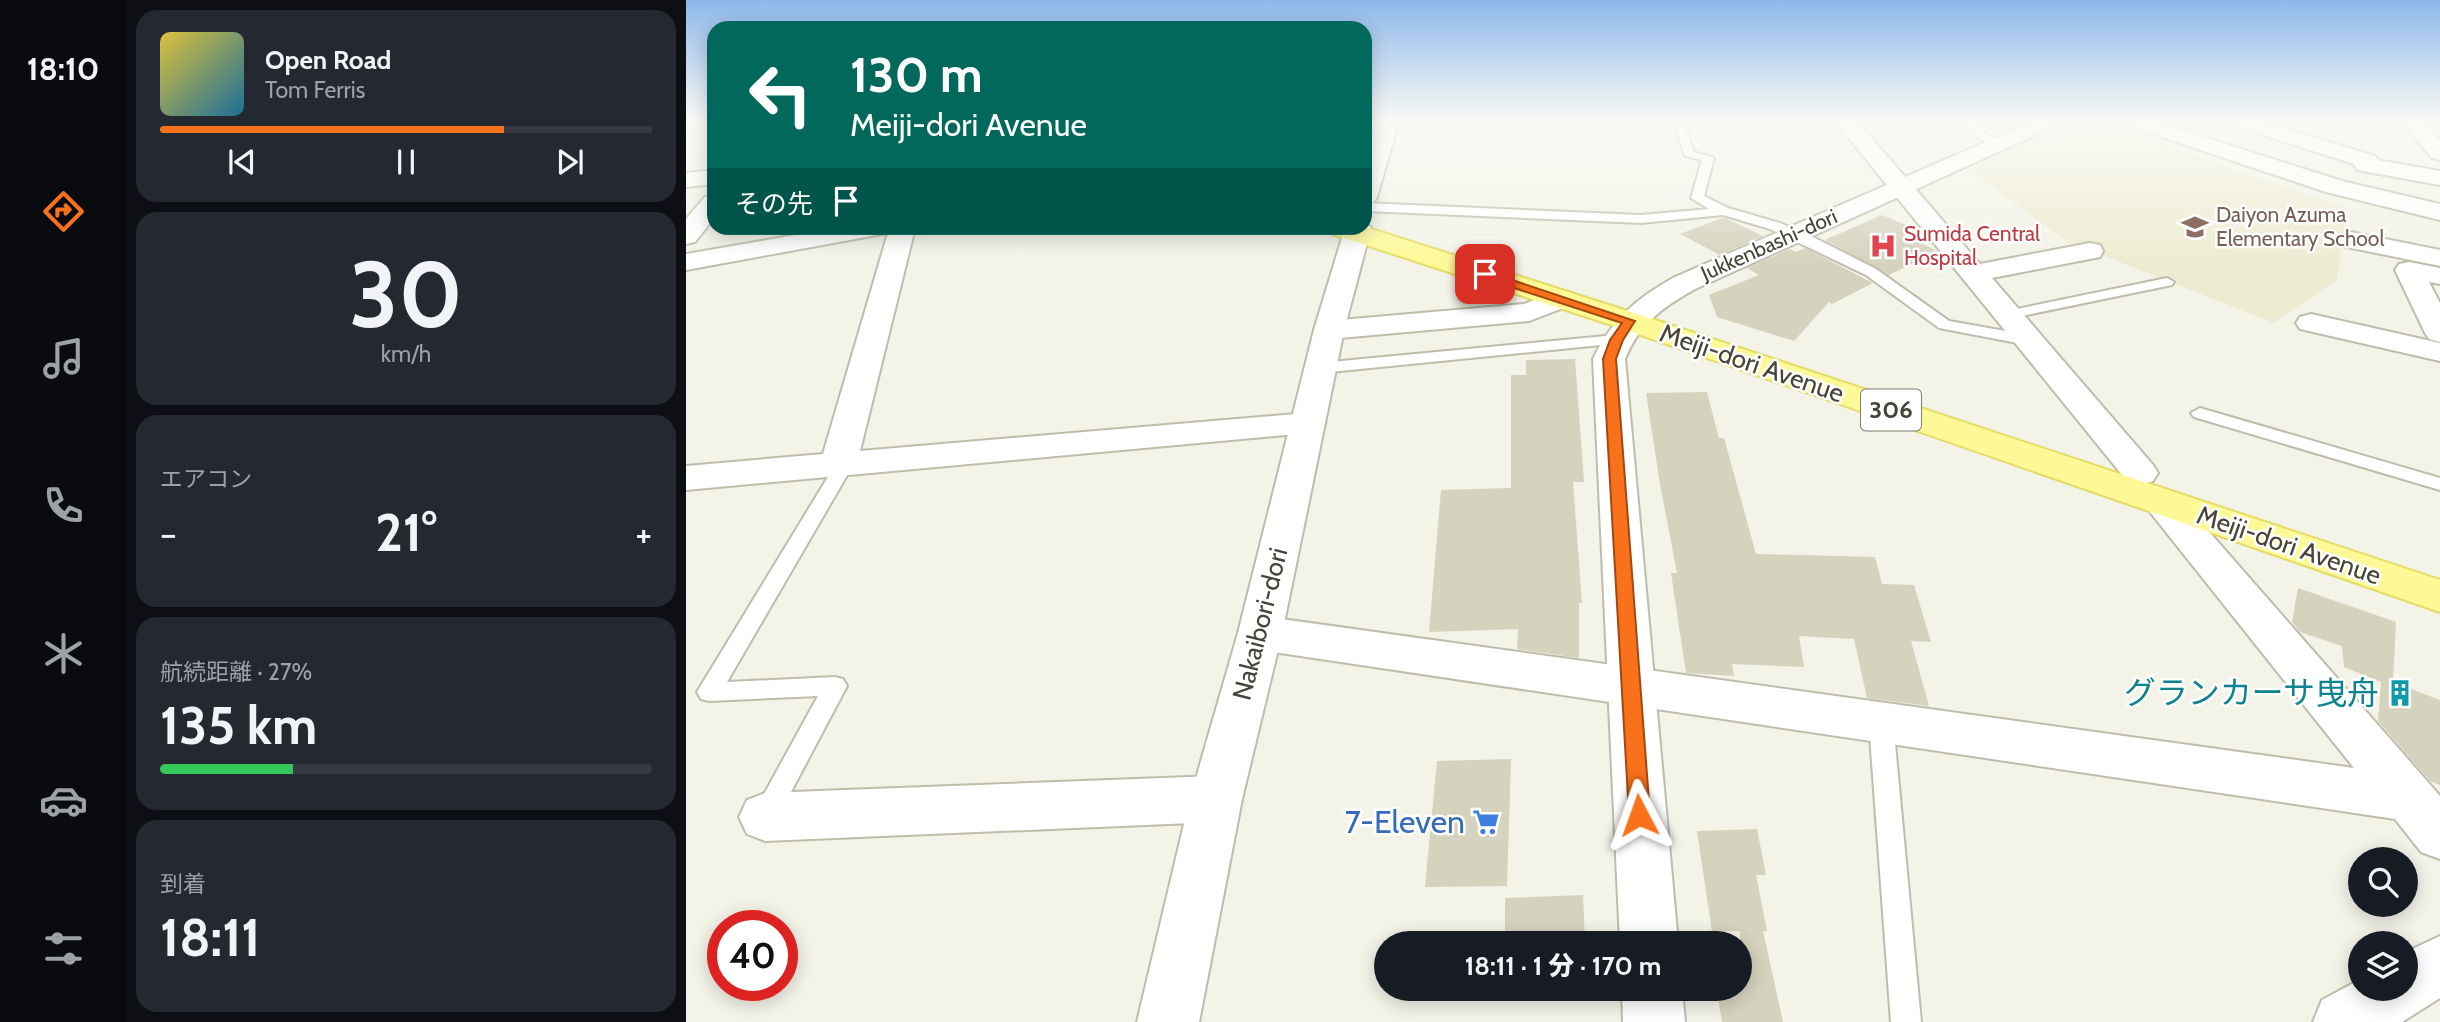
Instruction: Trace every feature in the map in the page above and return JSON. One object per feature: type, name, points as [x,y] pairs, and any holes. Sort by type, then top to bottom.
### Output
[{"type":"main road","name":"Meiji-dori Avenue","points":[[1372,223],[1630,323]]},
{"type":"main road","name":"Meiji-dori Avenue","points":[[1372,224],[1561,299],[1630,323],[2152,488],[2440,572]]},
{"type":"main road","name":"Meiji-dori Avenue","points":[[2152,488],[2440,596]]},
{"type":"street","points":[[1886,169],[2152,488],[2422,804]]},
{"type":"street","name":"Jukkenbashi-dori","points":[[1630,323],[1685,283],[1943,169]]},
{"type":"street","points":[[2278,169],[2334,187],[2440,212]]},
{"type":"street","points":[[2382,169],[2440,178]]},
{"type":"street","points":[[686,180],[707,178]]},
{"type":"street","points":[[686,236],[707,210]]},
{"type":"street","points":[[686,262],[838,235]]},
{"type":"street","points":[[839,463],[900,235]]},
{"type":"street","name":"Nakaibori-dori","points":[[1168,1022],[1216,799],[1260,633],[1307,423],[1354,235]]},
{"type":"street","points":[[2351,240],[2440,258]]},
{"type":"street","points":[[1974,273],[2090,251]]},
{"type":"street","points":[[2440,276],[2409,270],[2440,333]]},
{"type":"street","points":[[1325,349],[1529,312],[1561,299]]},
{"type":"street","points":[[1630,323],[1609,359],[1647,931]]},
{"type":"street","points":[[2311,323],[2440,352]]},
{"type":"street","points":[[686,478],[1307,423]]},
{"type":"street","points":[[1260,633],[1881,722],[2422,804]]},
{"type":"street","points":[[765,817],[1216,799]]},
{"type":"street","points":[[2418,978],[2440,965]]},
{"type":"street","points":[[1653,1001],[1654,1022]]},
{"type":"street","points":[[2344,1022],[2380,1001]]},
{"type":"lane","points":[[1705,169],[1697,198],[1724,211],[1795,234],[1871,272],[1944,325],[2028,340]]},
{"type":"lane","points":[[1372,218],[1591,215],[1642,219],[1724,211]]},
{"type":"lane","points":[[2007,315],[2167,282]]},
{"type":"lane","points":[[1325,349],[1630,323]]},
{"type":"lane","points":[[2200,413],[2440,484]]},
{"type":"lane","points":[[765,817],[835,686],[709,692],[840,472],[839,463]]},
{"type":"lane","points":[[1881,722],[1906,1022]]},
{"type":"shaded area","name":"Daiyon Azuma Elementary School","points":[[1968,169],[2232,169],[2347,208],[2337,280],[2274,323],[2097,253],[2074,247]]},
{"type":"building","points":[[1882,215],[1918,230],[1905,235],[1937,251],[1889,275],[1825,240]]},
{"type":"building","points":[[1722,218],[1763,236],[1720,255],[1680,234]]},
{"type":"building","points":[[1805,248],[1873,283],[1832,304],[1829,302],[1794,341],[1717,317],[1709,295],[1759,275],[1747,268],[1790,249],[1796,252]]},
{"type":"building","points":[[1575,359],[1584,482],[1573,482],[1582,603],[1579,603],[1579,658],[1517,649],[1518,629],[1429,632],[1441,490],[1511,488],[1511,375],[1526,375],[1526,360]]},
{"type":"building","points":[[1707,392],[1719,438],[1724,438],[1756,554],[1875,557],[1882,584],[1914,585],[1931,642],[1911,641],[1929,706],[1867,698],[1854,639],[1799,636],[1804,667],[1732,664],[1734,676],[1686,673],[1671,573],[1677,573],[1646,393]]},
{"type":"building","name":"グランカーサ曳舟","points":[[2298,588],[2396,622],[2393,682],[2440,700],[2440,785],[2430,781],[2378,721],[2381,682],[2344,667],[2342,646],[2300,632],[2292,622]]},
{"type":"building","points":[[1511,759],[1507,886],[1425,887],[1437,761]]},
{"type":"building","points":[[1757,829],[1766,875],[1756,875],[1767,931],[1763,931],[1783,1022],[1722,1022],[1718,1001],[1752,1001],[1752,931],[1712,931],[1697,831]]},
{"type":"building","points":[[1583,895],[1584,931],[1505,931],[1505,898]]},
{"type":"place","name":"Daiyon Azuma Elementary School","points":[[2195,227]]},
{"type":"place","name":"Sumida Central Hospital","points":[[1883,246]]},
{"type":"place","name":"グランカーサ曳舟","points":[[2400,693]]},
{"type":"place","name":"7-Eleven","points":[[1486,822]]},
{"type":"route","points":[[1485,274],[1629,321],[1616,340],[1609,359],[1639,815]]}]
